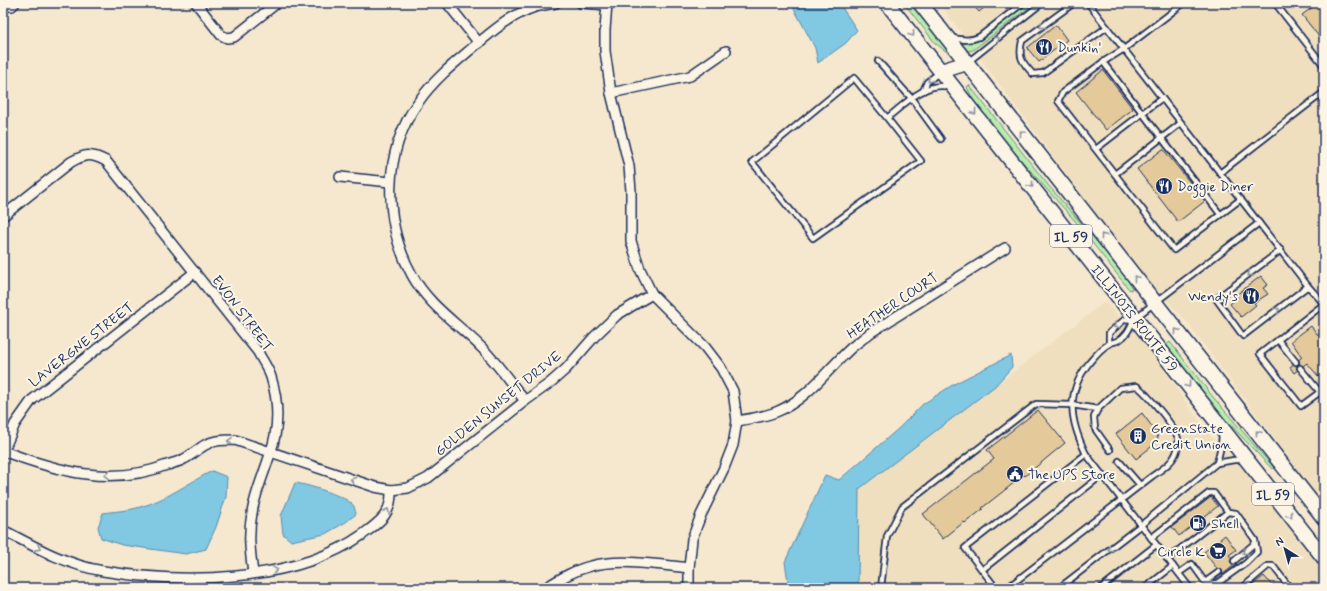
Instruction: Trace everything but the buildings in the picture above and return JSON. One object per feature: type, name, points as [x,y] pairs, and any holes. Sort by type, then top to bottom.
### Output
[{"type":"main road","name":"ILLINOIS ROUTE 59","points":[[888,3],[1324,558]]},
{"type":"main road","name":"ILLINOIS ROUTE 59","points":[[920,3],[1324,518]]},
{"type":"main road","points":[[941,71],[967,63]]},
{"type":"street","points":[[3,6],[12,6],[15,3]]},
{"type":"street","points":[[196,3],[221,35],[227,38],[234,37],[277,3]]},
{"type":"street","points":[[447,3],[479,42]]},
{"type":"street","points":[[525,400],[481,347],[446,317],[427,297],[412,276],[399,248],[392,216],[390,182],[396,152],[405,124],[418,101],[441,74],[479,42],[511,19],[535,8],[556,3]]},
{"type":"street","points":[[580,3],[607,4],[605,51],[611,92],[629,166],[632,241],[640,269],[652,294],[705,347],[721,368],[733,391],[737,421],[733,445],[724,468],[701,515],[692,539],[689,568],[689,588]]},
{"type":"street","points":[[611,92],[690,76],[726,52]]},
{"type":"street","name":"EVON STREET","points":[[3,216],[71,162],[80,157],[89,155],[106,160],[258,352],[271,376],[277,404],[277,426],[271,453],[260,482],[252,512],[249,541],[253,573]]},
{"type":"street","points":[[340,177],[390,182]]},
{"type":"street","name":"HEATHER COURT","points":[[737,421],[758,418],[777,412],[794,402],[809,390],[851,348],[870,333],[1005,248]]},
{"type":"street","name":"LAVERGNE STREET","points":[[3,452],[15,424],[32,400],[195,272]]},
{"type":"street","name":"GOLDEN SUNSET DRIVE","points":[[3,452],[58,469],[95,476],[128,475],[155,470],[185,459],[206,445],[220,440],[235,440],[376,487],[391,490],[408,488],[428,478],[525,400],[550,383],[566,369],[594,337],[617,315],[652,294]]},
{"type":"street","points":[[3,530],[47,554],[75,564],[103,571],[186,578],[217,577],[290,567],[316,559],[354,540],[374,526],[386,514],[391,501],[391,490]]},
{"type":"street","points":[[545,588],[571,573],[592,565],[618,562],[689,568]]},
{"type":"lane","points":[[945,36],[972,40],[979,37],[1023,3]]},
{"type":"lane","points":[[967,63],[1042,3]]},
{"type":"lane","points":[[1074,3],[1022,41],[1019,52],[1022,63],[1033,74],[1043,73],[1107,28]]},
{"type":"lane","points":[[1088,3],[1308,286],[1324,304],[1260,354],[1300,406],[1324,388]]},
{"type":"lane","points":[[1184,3],[1124,49],[1103,62],[1063,92],[1058,101],[1174,250],[1241,198]]},
{"type":"lane","points":[[1275,3],[1324,66]]},
{"type":"lane","points":[[878,61],[912,99],[941,139]]},
{"type":"lane","points":[[1103,62],[1220,214]]},
{"type":"lane","points":[[922,91],[927,82],[941,71]]},
{"type":"lane","points":[[854,78],[887,118],[921,161],[813,238],[752,162],[854,78]]},
{"type":"lane","points":[[887,118],[922,91],[936,86],[945,86],[956,89]]},
{"type":"lane","points":[[1220,173],[1324,92]]},
{"type":"lane","points":[[1096,149],[1162,98]]},
{"type":"lane","points":[[1115,174],[1181,123]]},
{"type":"lane","points":[[1109,344],[1109,332],[1124,320],[1135,318],[1259,223]]},
{"type":"lane","points":[[1281,250],[1216,299],[1243,336],[1308,286]]},
{"type":"lane","points":[[1135,318],[1129,332],[1118,341],[1109,344],[1093,358],[1082,372],[1072,405],[1077,434],[1086,454],[1179,573],[1189,588]]},
{"type":"lane","points":[[1278,340],[1296,362]]},
{"type":"lane","points":[[1300,368],[1319,391]]},
{"type":"lane","points":[[1007,588],[1140,486],[1174,458],[1178,448],[1178,439],[1175,430],[1144,391],[1137,386],[1120,388],[1098,409],[1094,417],[1095,429],[1110,450]]},
{"type":"lane","points":[[881,588],[887,536],[902,507],[1036,404],[1072,405],[1098,409]]},
{"type":"lane","points":[[1217,462],[1223,430]]},
{"type":"lane","points":[[996,588],[965,548],[1086,454]]},
{"type":"lane","points":[[1059,588],[1141,525],[1217,462],[1234,460],[1247,461]]},
{"type":"lane","points":[[1119,461],[1140,486]]},
{"type":"lane","points":[[982,570],[1102,475]]},
{"type":"lane","points":[[1151,538],[1209,493],[1214,493],[1228,512]]},
{"type":"lane","points":[[1167,558],[1228,512],[1236,513],[1255,540],[1257,552],[1246,563],[1218,583],[1209,584],[1205,582],[1192,564],[1179,573]]},
{"type":"lane","points":[[1234,561],[1255,544]]},
{"type":"lane","points":[[1101,588],[1156,545]]},
{"type":"lane","points":[[1145,588],[1173,566]]},
{"type":"lane","points":[[1242,588],[1268,566],[1273,566],[1290,588]]},
{"type":"lane","points":[[1205,582],[1219,572]]},
{"type":"shaded area","points":[[939,3],[1324,3],[1324,505],[1182,316],[1142,276]]},
{"type":"shaded area","points":[[1106,301],[1112,310],[1146,343],[1191,410],[1215,441],[1245,470],[1324,571],[1324,588],[858,588],[859,489]]},
{"type":"green space","points":[[904,3],[911,3],[949,51],[947,52],[935,43]]},
{"type":"green space","points":[[1028,3],[1035,3],[973,50],[968,51],[962,44],[974,42],[985,37]]},
{"type":"green space","points":[[969,85],[1048,185],[1128,278],[1132,289],[1130,290],[1127,287],[1075,221],[1011,149],[974,102],[967,87]]},
{"type":"green space","points":[[1170,342],[1213,397],[1274,468],[1272,469],[1214,407],[1168,349],[1166,345]]},
{"type":"water","points":[[791,3],[839,3],[857,30],[846,43],[818,63],[815,48]]},
{"type":"water","points":[[1011,355],[1012,367],[995,386],[859,489],[858,588],[789,588],[785,562],[825,475],[839,480],[899,428],[923,404],[954,384]]},
{"type":"water","points":[[212,471],[227,477],[226,497],[216,527],[206,549],[186,554],[122,545],[101,538],[98,527],[103,513],[131,509],[150,504],[168,496]]},
{"type":"water","points":[[295,483],[317,488],[343,498],[353,505],[356,514],[346,522],[325,534],[291,541],[283,534],[281,516]]},
{"type":"place","name":"Dunkin'","points":[[1044,47]]},
{"type":"place","name":"Doggie Diner","points":[[1164,186]]},
{"type":"place","name":"Wendy's","points":[[1251,296]]},
{"type":"place","name":"GreenState Credit Union","points":[[1138,436]]},
{"type":"place","name":"The UPS Store","points":[[1015,474]]},
{"type":"place","name":"Shell","points":[[1198,523]]},
{"type":"place","name":"Circle K","points":[[1218,551]]}]
